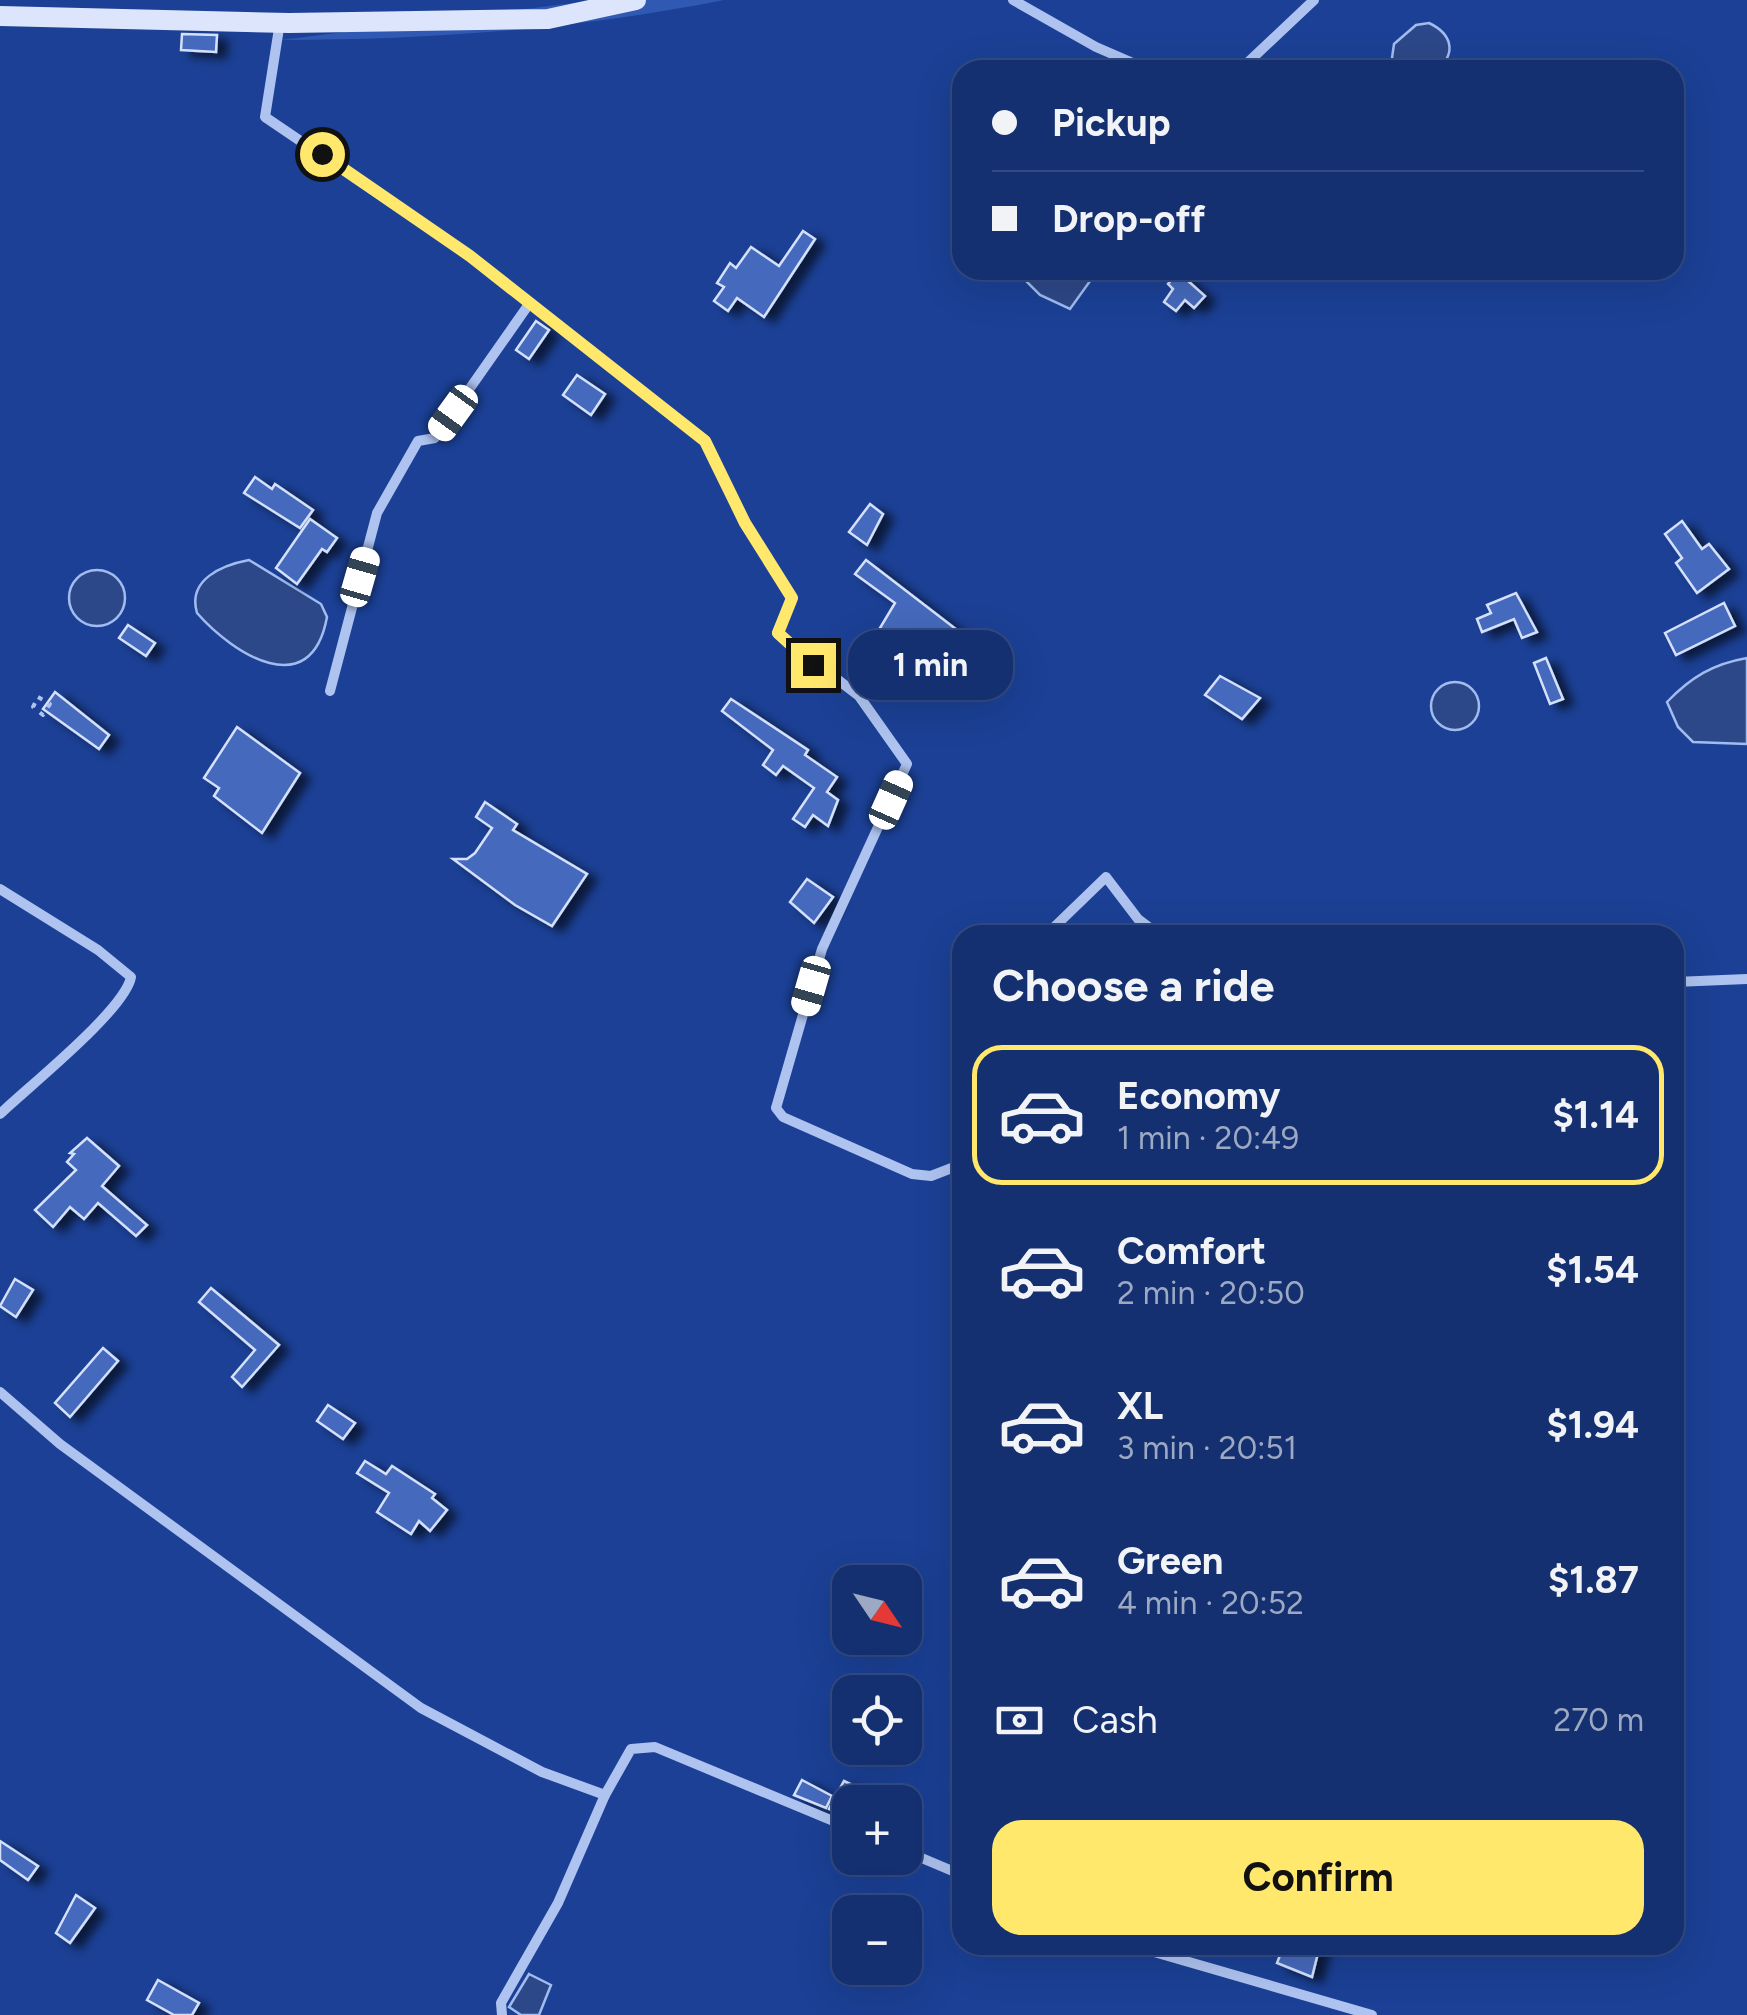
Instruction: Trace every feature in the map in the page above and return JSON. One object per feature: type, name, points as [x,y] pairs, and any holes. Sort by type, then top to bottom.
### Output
[{"type":"street","points":[[0,16],[280,22],[548,19],[636,0]]},
{"type":"street","points":[[1012,0],[1126,60]]},
{"type":"street","points":[[1251,60],[1314,0]]},
{"type":"street","points":[[280,22],[277,58],[266,89],[265,117],[470,256],[705,441],[745,523],[792,598],[778,633],[859,696],[907,764],[822,950],[780,1086],[778,1114],[912,1174],[930,1176],[952,1168]]},
{"type":"street","points":[[330,691],[377,513],[418,441],[435,438],[529,304]]},
{"type":"street","points":[[1057,925],[1106,878],[1146,925]]},
{"type":"street","points":[[0,889],[98,950],[131,977],[123,996],[104,1018],[0,1114]]},
{"type":"street","points":[[1684,982],[1747,979]]},
{"type":"street","points":[[0,1392],[60,1444],[420,1708],[542,1772],[605,1794]]},
{"type":"street","points":[[502,2015],[502,2003],[558,1903],[605,1794],[631,1749],[655,1747],[832,1821]]},
{"type":"street","points":[[922,1858],[952,1871]]},
{"type":"street","points":[[1165,1955],[1372,2015]]},
{"type":"shaded area","points":[[596,0],[724,0],[504,31],[281,40]]},
{"type":"shaded area","points":[[1429,23],[1443,33],[1449,44],[1445,60],[1393,60],[1394,44],[1416,25]]},
{"type":"shaded area","points":[[1025,280],[1091,280],[1070,309],[1040,295]]},
{"type":"shaded area","points":[[249,560],[321,604],[327,617],[318,643],[305,659],[288,665],[250,655],[212,629],[197,613],[195,601],[202,583],[218,570]]},
{"type":"shaded area","points":[[97,570],[117,578],[125,598],[117,618],[97,626],[77,618],[69,598],[77,578]]},
{"type":"shaded area","points":[[1747,658],[1747,744],[1693,742],[1678,727],[1667,702],[1703,673]]},
{"type":"shaded area","points":[[1455,682],[1472,689],[1479,706],[1472,723],[1455,730],[1438,723],[1431,706],[1438,689]]},
{"type":"shaded area","points":[[529,1974],[551,1985],[539,2015],[521,2015],[509,2007]]},
{"type":"building","points":[[182,34],[217,35],[216,52],[181,50]]},
{"type":"building","points":[[803,231],[815,239],[764,317],[737,298],[728,311],[714,301],[724,287],[717,283],[730,263],[736,268],[751,247],[779,266]]},
{"type":"building","points":[[1171,280],[1187,280],[1205,296],[1194,308],[1185,300],[1176,311],[1164,302],[1173,289],[1168,284]]},
{"type":"building","points":[[536,321],[549,330],[529,359],[516,350]]},
{"type":"building","points":[[577,375],[605,394],[591,415],[563,395]]},
{"type":"building","points":[[255,477],[272,489],[275,484],[313,510],[300,528],[244,493]]},
{"type":"building","points":[[870,504],[883,514],[867,545],[849,532]]},
{"type":"building","points":[[310,519],[337,538],[327,552],[322,549],[297,584],[276,568]]},
{"type":"building","points":[[1682,521],[1702,549],[1709,544],[1729,569],[1697,593],[1676,563],[1682,558],[1665,534]]},
{"type":"building","points":[[866,560],[961,633],[952,646],[947,642],[932,661],[923,654],[916,663],[890,642],[893,638],[880,628],[895,603],[855,574]]},
{"type":"building","points":[[1516,593],[1537,632],[1522,638],[1514,619],[1482,632],[1477,619],[1491,613],[1487,605]]},
{"type":"building","points":[[1724,603],[1735,626],[1676,655],[1665,633]]},
{"type":"building","points":[[128,625],[155,643],[146,656],[119,638]]},
{"type":"building","points":[[1546,658],[1563,699],[1550,704],[1534,663]]},
{"type":"building","points":[[1220,676],[1260,698],[1242,719],[1205,695]]},
{"type":"building","points":[[55,692],[109,735],[99,749],[43,709]]},
{"type":"building","points":[[731,699],[808,750],[805,755],[837,777],[827,792],[838,800],[828,826],[813,815],[805,827],[793,819],[814,788],[783,766],[776,775],[763,765],[773,750],[722,711]]},
{"type":"building","points":[[237,727],[300,773],[262,833],[214,796],[219,788],[204,778]]},
{"type":"building","points":[[485,802],[517,824],[513,830],[587,874],[552,926],[515,905],[453,859],[467,859],[475,853],[492,828],[476,817]]},
{"type":"building","points":[[807,879],[833,897],[814,923],[790,902]]},
{"type":"building","points":[[87,1138],[119,1166],[102,1186],[147,1225],[136,1236],[98,1203],[84,1219],[70,1207],[53,1227],[35,1210],[76,1170],[67,1162],[74,1154],[70,1153]]},
{"type":"building","points":[[15,1279],[33,1290],[16,1317],[0,1306]]},
{"type":"building","points":[[211,1288],[279,1345],[242,1387],[232,1377],[255,1350],[199,1302]]},
{"type":"building","points":[[103,1348],[118,1361],[70,1417],[55,1403]]},
{"type":"building","points":[[328,1405],[355,1423],[343,1439],[317,1421]]},
{"type":"building","points":[[365,1461],[386,1474],[392,1466],[435,1494],[432,1498],[447,1510],[430,1531],[419,1521],[411,1534],[377,1512],[389,1493],[357,1473]]},
{"type":"building","points":[[802,1780],[832,1796],[826,1808],[794,1795]]},
{"type":"building","points":[[0,1841],[38,1866],[28,1880],[0,1860]]},
{"type":"building","points":[[76,1895],[95,1908],[70,1943],[56,1933]]},
{"type":"building","points":[[1280,1955],[1318,1955],[1312,1977],[1277,1963]]},
{"type":"building","points":[[158,1980],[199,2003],[192,2015],[174,2015],[147,2000]]},
{"type":"route","points":[[322,154],[470,256],[705,441],[745,523],[792,598],[778,633],[813,665]]}]
